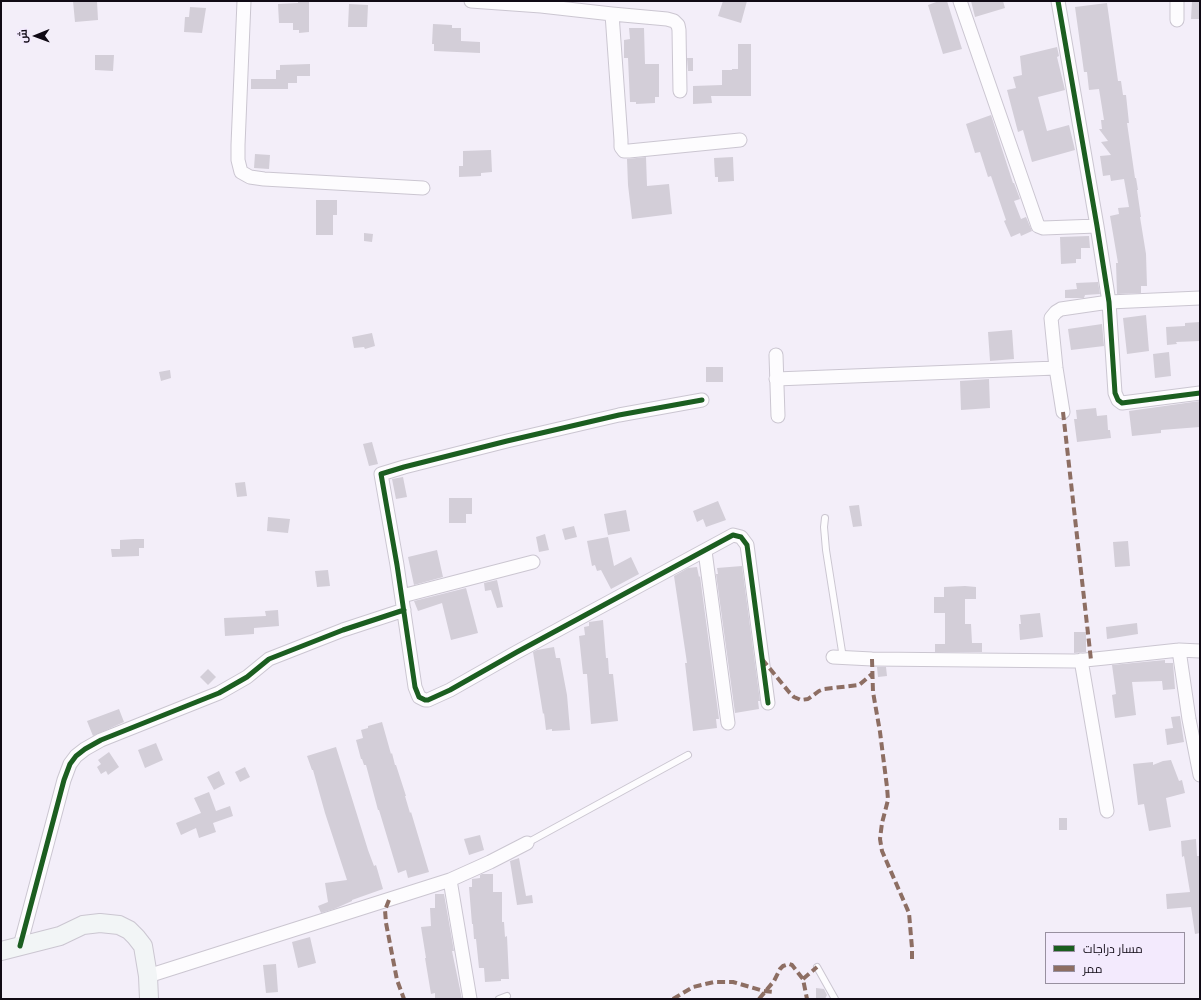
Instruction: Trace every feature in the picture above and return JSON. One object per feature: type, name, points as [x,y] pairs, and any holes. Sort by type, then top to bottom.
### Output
[{"type":"main road","points":[[1,951],[60,936],[84,925],[100,923],[119,925],[129,930],[143,946],[148,976],[149,999]]},
{"type":"street","points":[[244,1],[238,145],[238,160],[241,172],[250,177],[264,179],[423,188]]},
{"type":"street","points":[[471,1],[541,6],[667,19],[674,21],[678,25],[680,92]]},
{"type":"street","points":[[960,1],[1038,226],[1043,228],[1097,226]]},
{"type":"street","points":[[1058,1],[1109,302],[1113,382],[1115,393],[1118,400],[1122,403],[1200,393]]},
{"type":"street","points":[[1177,1],[1177,20]]},
{"type":"street","points":[[612,14],[622,149],[629,151],[740,140]]},
{"type":"street","points":[[1063,412],[1056,368],[1051,318],[1056,312],[1061,309],[1109,302],[1200,298]]},
{"type":"street","points":[[776,355],[778,416]]},
{"type":"street","points":[[776,379],[1056,368]]},
{"type":"street","points":[[702,400],[619,415],[514,439],[399,468],[381,474],[417,692],[419,697],[428,700],[450,690],[517,652],[734,535],[741,537],[747,545],[768,703]]},
{"type":"street","points":[[705,551],[728,723]]},
{"type":"street","points":[[402,596],[533,562]]},
{"type":"street","points":[[20,946],[64,780],[70,764],[76,756],[101,740],[219,693],[247,677],[269,659],[343,630],[404,610]]},
{"type":"street","points":[[838,657],[872,659],[1081,660],[1179,650],[1200,651]]},
{"type":"street","points":[[1179,650],[1194,718],[1200,775]]},
{"type":"street","points":[[1081,660],[1107,811]]},
{"type":"street","points":[[148,976],[450,880],[527,843]]},
{"type":"street","points":[[450,880],[470,999]]},
{"type":"lane","points":[[825,518],[825,545],[838,657]]},
{"type":"lane","points":[[527,843],[688,755]]},
{"type":"lane","points":[[817,967],[835,999]]},
{"type":"lane","points":[[499,999],[507,996]]},
{"type":"building","points":[[73,1],[97,1],[98,20],[75,22]]},
{"type":"building","points":[[298,1],[309,1],[309,32],[299,33],[299,30],[293,30],[293,23],[279,23],[278,4],[298,3]]},
{"type":"building","points":[[723,1],[747,1],[741,23],[718,16]]},
{"type":"building","points":[[939,1],[947,1],[962,49],[943,54],[928,5]]},
{"type":"building","points":[[971,1],[1003,1],[1005,8],[975,17]]},
{"type":"building","points":[[1192,1],[1200,1],[1200,19],[1191,19]]},
{"type":"building","points":[[1107,3],[1118,81],[1121,81],[1123,95],[1126,95],[1129,123],[1127,123],[1138,190],[1140,217],[1146,254],[1147,286],[1141,286],[1141,293],[1117,294],[1116,263],[1118,263],[1110,216],[1119,214],[1118,208],[1129,207],[1124,179],[1111,181],[1110,175],[1103,176],[1100,156],[1111,155],[1101,142],[1108,141],[1099,129],[1102,129],[1101,120],[1104,120],[1099,89],[1089,90],[1087,72],[1084,72],[1075,7]]},
{"type":"building","points":[[349,4],[368,5],[367,27],[348,27]]},
{"type":"building","points":[[190,7],[206,8],[202,33],[184,32],[185,17],[189,17]]},
{"type":"building","points":[[433,24],[452,25],[452,28],[461,28],[461,41],[480,42],[480,53],[434,51],[434,44],[432,44]]},
{"type":"building","points":[[629,28],[644,28],[645,64],[659,64],[659,97],[655,97],[655,103],[636,104],[636,102],[630,102],[628,58],[624,58],[624,40],[630,39]]},
{"type":"building","points":[[738,44],[751,44],[751,96],[711,96],[712,103],[693,104],[693,86],[722,85],[722,70],[738,69]]},
{"type":"building","points":[[1057,47],[1059,56],[1057,57],[1065,90],[1038,97],[1047,131],[1069,125],[1075,150],[1032,162],[1023,130],[1018,132],[1007,90],[1016,88],[1013,77],[1022,75],[1020,56]]},
{"type":"building","points":[[95,55],[114,55],[113,71],[95,70]]},
{"type":"building","points":[[687,58],[693,58],[693,71],[688,71]]},
{"type":"building","points":[[310,64],[310,76],[297,76],[297,83],[288,83],[288,89],[251,89],[251,79],[276,79],[276,70],[280,70],[280,65]]},
{"type":"building","points":[[991,115],[1013,183],[1020,199],[1014,201],[1021,219],[1026,217],[1032,231],[1021,236],[1020,233],[1011,237],[1004,221],[1006,220],[991,176],[988,177],[980,152],[975,153],[966,124]]},
{"type":"building","points":[[491,150],[492,172],[481,173],[481,176],[459,177],[459,166],[463,166],[463,151]]},
{"type":"building","points":[[255,154],[270,155],[269,169],[254,168]]},
{"type":"building","points":[[646,157],[647,186],[669,184],[672,214],[632,219],[627,159]]},
{"type":"building","points":[[733,157],[734,181],[718,182],[718,177],[715,177],[714,158]]},
{"type":"building","points":[[316,200],[337,200],[337,215],[333,215],[333,235],[316,235]]},
{"type":"building","points":[[364,233],[373,234],[372,242],[364,241]]},
{"type":"building","points":[[1089,236],[1090,248],[1081,248],[1081,259],[1076,259],[1076,263],[1061,264],[1060,237]]},
{"type":"building","points":[[1098,282],[1100,294],[1085,295],[1084,298],[1065,298],[1065,290],[1077,289],[1076,283]]},
{"type":"building","points":[[1146,315],[1149,351],[1127,354],[1123,318]]},
{"type":"building","points":[[1200,322],[1200,341],[1176,342],[1177,344],[1167,345],[1166,327],[1185,326],[1185,323]]},
{"type":"building","points":[[1102,324],[1104,346],[1071,350],[1068,329]]},
{"type":"building","points":[[1012,330],[1014,359],[990,361],[988,332]]},
{"type":"building","points":[[372,333],[375,346],[365,349],[364,347],[354,348],[352,337]]},
{"type":"building","points":[[1169,352],[1171,376],[1155,378],[1153,354]]},
{"type":"building","points":[[706,367],[723,367],[723,382],[706,382]]},
{"type":"building","points":[[170,370],[171,378],[161,381],[159,372]]},
{"type":"building","points":[[989,379],[990,408],[961,410],[960,381]]},
{"type":"building","points":[[1200,401],[1200,427],[1161,430],[1161,433],[1132,436],[1129,411]]},
{"type":"building","points":[[1096,408],[1097,416],[1107,415],[1108,430],[1110,430],[1111,438],[1077,442],[1074,419],[1077,419],[1076,410]]},
{"type":"building","points":[[372,442],[378,464],[369,466],[363,444]]},
{"type":"building","points":[[403,477],[407,497],[396,499],[392,479]]},
{"type":"building","points":[[245,482],[247,496],[237,497],[235,483]]},
{"type":"building","points":[[449,498],[472,498],[472,514],[466,514],[466,523],[449,523]]},
{"type":"building","points":[[718,501],[726,520],[706,527],[703,519],[697,522],[693,511]]},
{"type":"building","points":[[859,505],[862,526],[853,527],[849,506]]},
{"type":"building","points":[[626,510],[630,531],[608,535],[604,514]]},
{"type":"building","points":[[268,517],[290,519],[288,533],[267,531]]},
{"type":"building","points":[[574,526],[577,537],[565,540],[562,529]]},
{"type":"building","points":[[545,534],[549,550],[539,552],[536,537]]},
{"type":"building","points":[[608,537],[614,566],[631,557],[639,574],[611,589],[601,570],[597,571],[595,565],[592,566],[587,541]]},
{"type":"building","points":[[144,539],[144,548],[139,548],[139,556],[112,557],[111,549],[120,549],[120,540]]},
{"type":"building","points":[[1128,541],[1130,566],[1115,567],[1113,542]]},
{"type":"building","points":[[437,550],[443,577],[414,585],[408,557]]},
{"type":"building","points":[[742,566],[760,701],[758,701],[759,709],[735,713],[716,574],[718,574],[717,568]]},
{"type":"building","points":[[697,567],[699,577],[700,576],[719,719],[716,719],[717,728],[693,731],[685,663],[687,663],[674,576],[688,568]]},
{"type":"building","points":[[328,570],[330,586],[317,587],[315,571]]},
{"type":"building","points":[[497,580],[503,607],[497,608],[491,590],[485,591],[484,583]]},
{"type":"building","points":[[944,587],[976,587],[976,599],[965,599],[965,624],[971,624],[972,643],[982,643],[982,652],[935,652],[935,644],[945,644],[945,613],[934,613],[934,597],[944,597]]},
{"type":"building","points":[[466,588],[478,633],[451,640],[442,603],[418,611],[414,601]]},
{"type":"building","points":[[278,610],[279,626],[254,628],[254,634],[225,636],[224,618],[266,616],[265,611]]},
{"type":"building","points":[[1040,613],[1043,637],[1020,640],[1020,615]]},
{"type":"building","points":[[603,620],[606,658],[608,658],[609,674],[613,674],[618,721],[591,724],[587,674],[583,674],[579,636],[585,635],[584,627],[589,626],[589,622]]},
{"type":"building","points":[[1137,623],[1138,634],[1107,639],[1106,627]]},
{"type":"building","points":[[1074,632],[1086,632],[1086,652],[1074,653]]},
{"type":"building","points":[[554,647],[556,658],[560,658],[567,695],[570,730],[546,730],[533,652]]},
{"type":"building","points":[[1165,660],[1165,663],[1173,663],[1175,689],[1163,690],[1162,681],[1132,682],[1136,715],[1115,718],[1112,695],[1116,694],[1112,665]]},
{"type":"building","points":[[877,667],[886,667],[887,676],[878,677]]},
{"type":"building","points":[[208,669],[216,677],[208,685],[200,677]]},
{"type":"building","points":[[119,709],[124,722],[93,736],[87,721]]},
{"type":"building","points":[[1180,716],[1184,742],[1167,745],[1165,729],[1173,728],[1171,717]]},
{"type":"building","points":[[382,722],[429,872],[408,878],[406,870],[398,873],[378,810],[366,765],[364,765],[361,759],[356,740],[363,738],[361,730],[368,728],[368,726]]},
{"type":"building","points":[[156,743],[163,760],[145,768],[138,750]]},
{"type":"building","points":[[336,747],[368,850],[374,866],[376,865],[383,889],[321,913],[318,906],[328,902],[325,883],[347,880],[325,813],[313,770],[307,756]]},
{"type":"building","points":[[109,752],[119,767],[108,775],[106,771],[101,774],[97,767],[101,764],[98,760]]},
{"type":"building","points":[[1171,760],[1179,781],[1182,780],[1185,793],[1166,798],[1171,827],[1149,831],[1144,804],[1138,805],[1133,764],[1153,762],[1153,765]]},
{"type":"building","points":[[245,767],[250,777],[240,782],[235,772]]},
{"type":"building","points":[[219,771],[225,784],[214,790],[207,777]]},
{"type":"building","points":[[209,792],[216,811],[230,806],[233,816],[213,823],[216,832],[199,838],[196,828],[181,835],[176,823],[201,813],[194,798]]},
{"type":"building","points":[[1059,818],[1067,818],[1067,830],[1059,830]]},
{"type":"building","points":[[480,835],[484,850],[469,855],[464,839]]},
{"type":"building","points":[[1196,839],[1197,856],[1200,856],[1200,933],[1195,934],[1191,907],[1167,909],[1166,894],[1190,892],[1184,856],[1182,857],[1181,841]]},
{"type":"building","points":[[519,858],[526,896],[532,895],[533,903],[517,905],[510,861]]},
{"type":"building","points":[[493,874],[493,892],[502,892],[502,922],[504,922],[505,937],[507,936],[509,979],[501,979],[501,981],[485,982],[484,968],[479,968],[476,939],[474,939],[472,924],[469,887],[472,887],[472,879],[480,878],[480,875]]},
{"type":"building","points":[[435,894],[444,894],[454,951],[452,951],[462,999],[435,999],[435,993],[431,994],[421,927],[431,926],[430,908],[435,908]]},
{"type":"building","points":[[310,937],[316,963],[298,968],[292,942]]},
{"type":"building","points":[[276,964],[278,992],[266,993],[263,965]]},
{"type":"building","points":[[816,988],[824,989],[827,995],[825,999],[816,999]]},
{"type":"marked path","points":[[1063,412],[1091,660]]},
{"type":"marked path","points":[[762,659],[789,692],[794,697],[801,700],[808,699],[824,689],[859,685],[872,674]]},
{"type":"marked path","points":[[872,659],[873,692],[880,732],[888,800],[882,823],[880,839],[882,851],[909,913],[912,960]]},
{"type":"marked path","points":[[389,900],[385,910],[386,923],[397,980],[404,999]]},
{"type":"marked path","points":[[759,999],[774,981],[780,969],[789,964],[792,965],[803,979],[807,999]]},
{"type":"marked path","points":[[803,979],[817,967]]},
{"type":"marked path","points":[[673,999],[693,987],[714,982],[733,982],[764,991],[774,992]]},
{"type":"cycle path","points":[[1058,1],[1109,302],[1115,393],[1118,400],[1122,403],[1200,393]]},
{"type":"cycle path","points":[[702,400],[619,415],[507,441],[381,474],[397,565],[415,687],[419,697],[425,700],[450,690],[733,535],[741,537],[747,545],[768,703]]},
{"type":"cycle path","points":[[20,946],[64,780],[70,764],[76,756],[101,740],[219,693],[247,677],[269,659],[343,630],[404,610]]}]
